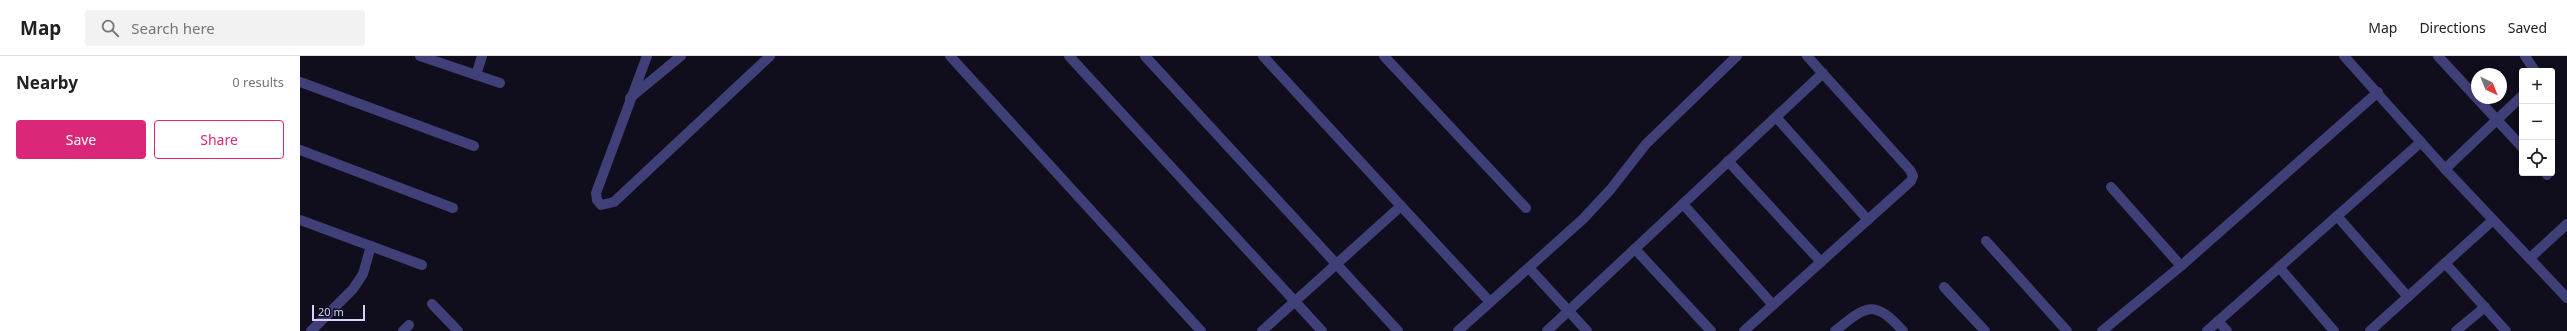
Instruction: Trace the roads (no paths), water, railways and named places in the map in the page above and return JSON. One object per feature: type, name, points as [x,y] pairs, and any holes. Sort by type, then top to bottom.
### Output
[{"type":"street","points":[[420,56],[500,83]]},
{"type":"street","points":[[476,75],[482,56]]},
{"type":"street","points":[[647,56],[630,98],[596,193],[597,200],[601,205],[614,202],[770,56]]},
{"type":"street","points":[[630,98],[681,56]]},
{"type":"street","points":[[950,56],[1201,331]]},
{"type":"street","points":[[1069,56],[1322,331]]},
{"type":"street","points":[[1145,56],[1398,331]]},
{"type":"street","points":[[1263,56],[1490,302]]},
{"type":"street","points":[[1384,56],[1526,208]]},
{"type":"street","points":[[1458,331],[1583,219],[1610,190],[1646,144],[1737,56]]},
{"type":"street","points":[[1744,331],[1911,181],[1913,176],[1910,170],[1808,56]]},
{"type":"street","points":[[2344,56],[2378,92],[2445,169],[2567,298]]},
{"type":"street","points":[[2438,56],[2519,144]]},
{"type":"street","points":[[2525,56],[2533,68]]},
{"type":"street","points":[[1548,331],[1822,73]]},
{"type":"street","points":[[300,82],[474,146]]},
{"type":"street","points":[[2102,331],[2181,266],[2378,92]]},
{"type":"street","points":[[2445,169],[2519,99]]},
{"type":"street","points":[[1776,117],[1868,220]]},
{"type":"street","points":[[2207,331],[2421,142]]},
{"type":"street","points":[[300,150],[453,208]]},
{"type":"street","points":[[1728,161],[1821,262]]},
{"type":"street","points":[[2111,187],[2181,266]]},
{"type":"street","points":[[1683,204],[1774,305]]},
{"type":"street","points":[[1262,331],[1401,206]]},
{"type":"street","points":[[2337,216],[2408,297]]},
{"type":"street","points":[[300,220],[422,265]]},
{"type":"street","points":[[2370,331],[2493,220]]},
{"type":"street","points":[[2530,258],[2567,224]]},
{"type":"street","points":[[1986,241],[2067,331]]},
{"type":"street","points":[[311,331],[353,289],[363,274],[371,246]]},
{"type":"street","points":[[1635,249],[1711,331]]},
{"type":"street","points":[[2445,263],[2506,331]]},
{"type":"street","points":[[2279,267],[2334,331]]},
{"type":"street","points":[[1529,268],[1587,331]]},
{"type":"street","points":[[1944,287],[1985,331]]},
{"type":"street","points":[[432,304],[458,331]]},
{"type":"street","points":[[2456,331],[2485,307]]},
{"type":"street","points":[[1835,331],[1860,312],[1871,308],[1881,310],[1903,331]]},
{"type":"street","points":[[2218,321],[2227,331]]}]
